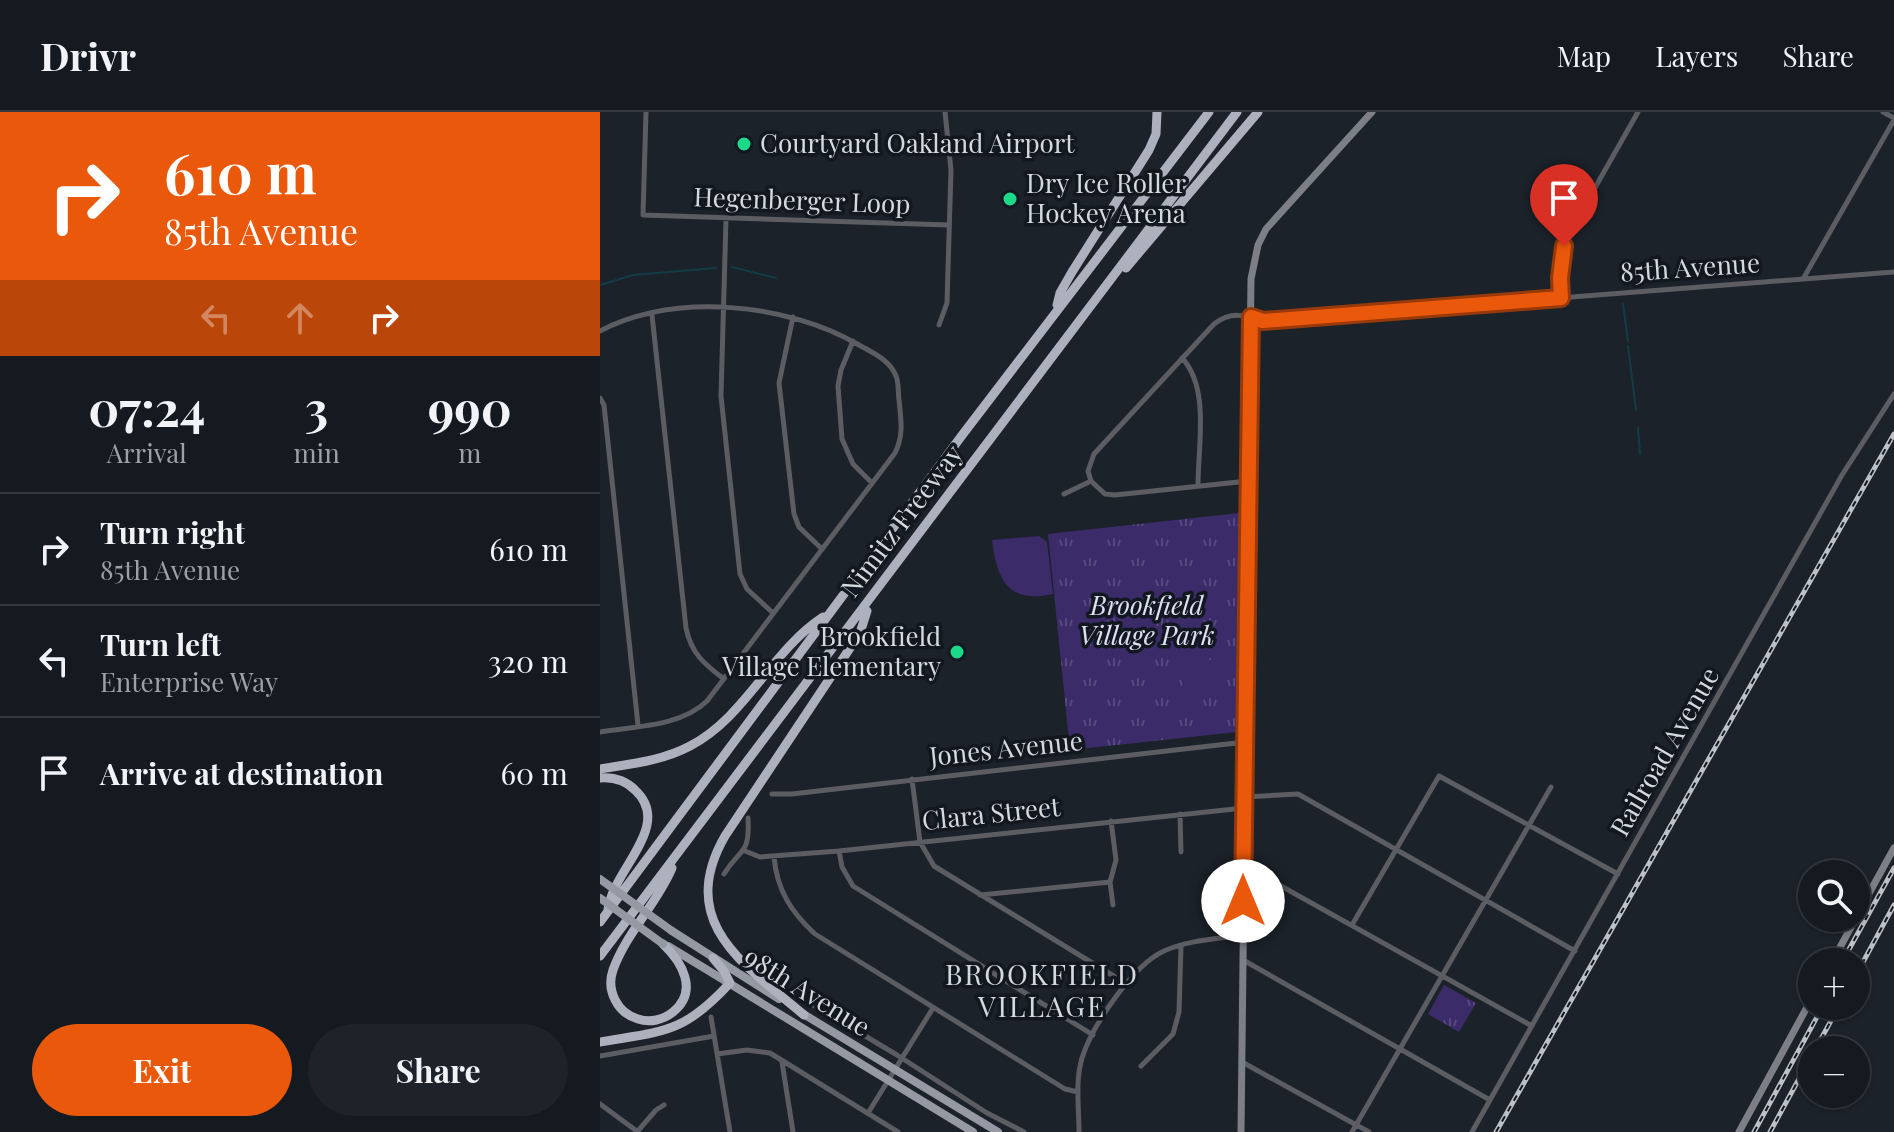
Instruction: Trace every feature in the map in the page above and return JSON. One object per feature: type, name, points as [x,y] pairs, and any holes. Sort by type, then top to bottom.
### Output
[{"type":"highway","points":[[1055,312],[1060,293],[1149,150],[1156,134],[1157,112]]},
{"type":"highway","name":"Nimitz Freeway","points":[[604,918],[829,613],[1209,112]]},
{"type":"highway","name":"Nimitz Freeway","points":[[600,956],[1237,112]]},
{"type":"highway","points":[[1053,354],[1258,112]]},
{"type":"highway","points":[[804,1015],[738,959],[725,944],[711,913],[709,874],[725,836],[860,633],[870,602]]},
{"type":"highway","points":[[600,769],[662,757],[682,750],[707,735],[728,717],[804,630],[829,613]]},
{"type":"highway","points":[[600,778],[621,780],[635,789],[644,801],[648,820],[641,843],[610,894],[604,918]]},
{"type":"highway","points":[[663,944],[683,968],[685,992],[678,1007],[667,1016],[639,1020],[625,1012],[615,999],[612,976],[619,958],[664,887],[676,857]]},
{"type":"highway","points":[[600,1042],[684,1024],[710,1005],[730,983],[713,958]]},
{"type":"main road","name":"98th Avenue","points":[[600,879],[713,958],[998,1132]]},
{"type":"main road","name":"98th Avenue","points":[[600,898],[663,944],[973,1132]]},
{"type":"street","name":"Hegenberger Loop","points":[[646,112],[643,215],[949,225],[951,158],[945,112]]},
{"type":"street","points":[[1241,1132],[1248,481],[1254,261],[1266,229],[1372,112]]},
{"type":"street","points":[[1561,298],[1561,263],[1567,237],[1638,112]]},
{"type":"street","points":[[1803,280],[1894,119],[1883,112]]},
{"type":"street","points":[[726,219],[721,396],[740,574],[747,589],[773,613]]},
{"type":"street","points":[[939,325],[947,303],[949,225]]},
{"type":"street","name":"85th Avenue","points":[[1091,481],[1088,471],[1094,454],[1220,319],[1241,313],[1263,321],[1894,272]]},
{"type":"street","points":[[600,331],[652,315],[723,308],[761,310],[823,325],[884,359],[896,375],[902,429],[901,442],[872,483],[724,679],[697,710],[676,719],[600,732]]},
{"type":"street","points":[[652,315],[686,628],[694,653],[724,679]]},
{"type":"street","points":[[793,317],[779,383],[786,457],[794,514],[799,527],[822,549]]},
{"type":"street","points":[[853,341],[838,386],[842,439],[853,464],[872,483]]},
{"type":"street","points":[[1182,358],[1194,373],[1199,392],[1198,485]]},
{"type":"street","name":"Railroad Avenue","points":[[1472,1132],[1842,475],[1894,394]]},
{"type":"street","points":[[600,398],[604,405],[638,725]]},
{"type":"street","points":[[1064,494],[1091,481],[1105,494],[1115,495],[1248,481]]},
{"type":"street","name":"Jones Avenue","points":[[772,794],[1245,742]]},
{"type":"street","points":[[1352,925],[1439,776],[1618,874]]},
{"type":"street","points":[[912,779],[920,842],[934,866],[1125,983]]},
{"type":"street","points":[[1352,1132],[1551,787]]},
{"type":"street","points":[[1244,797],[1298,794],[1575,951]]},
{"type":"street","name":"Clara Street","points":[[745,851],[760,857],[774,857],[1244,808]]},
{"type":"street","points":[[1180,814],[1181,852]]},
{"type":"street","points":[[724,874],[737,856],[745,851],[749,839],[748,818]]},
{"type":"street","points":[[1111,821],[1116,860],[1110,882],[1113,905]]},
{"type":"street","points":[[1870,892],[1894,848]]},
{"type":"street","points":[[839,851],[842,867],[853,886],[1093,1035]]},
{"type":"street","points":[[774,857],[782,893],[801,921],[815,934],[1065,1089],[1078,1092]]},
{"type":"street","points":[[1244,865],[1532,1026]]},
{"type":"street","points":[[979,895],[1110,882]]},
{"type":"street","points":[[1079,1132],[1078,1092],[1082,1056],[1125,983],[1146,962],[1164,951],[1243,935]]},
{"type":"street","points":[[1141,1066],[1173,1034],[1179,1012],[1181,946]]},
{"type":"street","points":[[1243,960],[1490,1100]]},
{"type":"street","name":"98th Avenue","points":[[805,1000],[987,1113],[1024,1132]]},
{"type":"street","points":[[868,1113],[933,1008]]},
{"type":"street","points":[[711,1017],[730,1132]]},
{"type":"street","points":[[1739,1132],[1800,1020]]},
{"type":"street","points":[[600,1056],[714,1036]]},
{"type":"street","points":[[717,1054],[758,1050],[770,1053],[898,1132]]},
{"type":"street","points":[[781,1061],[793,1132]]},
{"type":"street","points":[[1242,1062],[1369,1132]]},
{"type":"street","points":[[600,1104],[638,1132],[664,1105]]},
{"type":"green space","name":"Brookfield Village Park","points":[[1239,513],[1237,732],[1070,750],[1048,534]]},
{"type":"green space","points":[[1039,536],[1047,542],[1053,594],[1038,596],[1015,592],[997,567],[992,540]]},
{"type":"green space","points":[[1183,659],[1218,660],[1217,693],[1182,693]]},
{"type":"green space","points":[[1444,985],[1476,1003],[1459,1032],[1428,1014]]},
{"type":"waterway","points":[[732,267],[776,278]]},
{"type":"waterway","points":[[600,285],[633,275],[716,268]]},
{"type":"waterway","points":[[1623,304],[1628,341]]},
{"type":"waterway","points":[[1628,346],[1636,410]]},
{"type":"waterway","points":[[1638,428],[1640,454]]},
{"type":"railway","points":[[1496,1132],[1894,434]]},
{"type":"railway","points":[[1850,948],[1894,868]]},
{"type":"railway","points":[[1870,949],[1894,905]]},
{"type":"railway","points":[[1754,1132],[1815,1020]]},
{"type":"railway","points":[[1823,1036],[1831,1020]]},
{"type":"railway","points":[[1770,1132],[1798,1081]]},
{"type":"place","name":"Courtyard Oakland Airport","points":[[744,144]]},
{"type":"place","name":"Dry Ice Roller Hockey Arena","points":[[1010,199]]},
{"type":"place","name":"Brookfield Village Elementary","points":[[957,652]]},
{"type":"district","name":"BROOKFIELD VILLAGE","points":[[1042,991]]},
{"type":"route","points":[[1243,901],[1251,317],[1263,321],[1561,298],[1564,246]]}]
